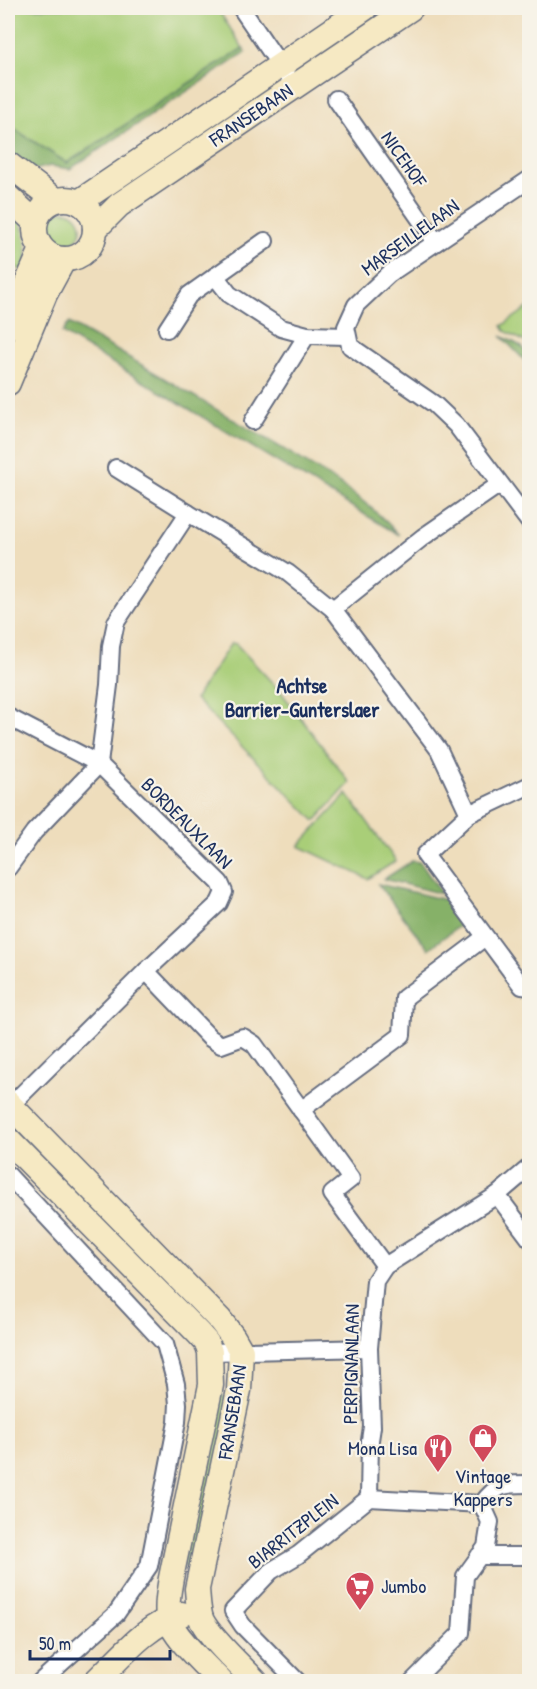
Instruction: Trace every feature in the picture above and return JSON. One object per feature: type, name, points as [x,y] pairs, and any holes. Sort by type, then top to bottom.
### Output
[{"type":"street","points":[[241,8],[294,86]]},
{"type":"street","name":"FRANSEBAAN","points":[[79,202],[365,8]]},
{"type":"street","name":"FRANSEBAAN","points":[[95,229],[119,205],[411,8]]},
{"type":"street","name":"NICEHOF","points":[[336,99],[436,242]]},
{"type":"street","points":[[8,164],[55,200]]},
{"type":"street","name":"MARSEILLELAAN","points":[[347,336],[346,327],[361,300],[389,274],[530,179]]},
{"type":"street","points":[[8,197],[35,222]]},
{"type":"street","points":[[72,199],[91,213],[95,229],[93,238],[89,247],[82,253],[53,254],[35,232],[35,222],[46,205],[55,200],[72,199]]},
{"type":"street","points":[[167,329],[189,295],[265,241]]},
{"type":"street","points":[[8,327],[53,254]]},
{"type":"street","points":[[8,383],[45,294],[53,254]]},
{"type":"street","points":[[215,276],[229,294],[281,328],[307,335],[347,336],[350,346],[434,404],[456,425],[530,523]]},
{"type":"street","points":[[253,421],[307,335]]},
{"type":"street","points":[[116,468],[288,573],[333,609],[439,750],[469,814]]},
{"type":"street","points":[[333,609],[423,537],[500,484]]},
{"type":"street","points":[[8,868],[34,832],[99,764],[109,685],[111,646],[116,622],[188,513]]},
{"type":"street","points":[[8,717],[99,764]]},
{"type":"street","name":"BORDEAUXLAAN","points":[[8,1106],[219,903],[224,892],[220,883],[99,764]]},
{"type":"street","points":[[530,785],[469,814],[425,855],[522,986],[530,987]]},
{"type":"street","points":[[301,1110],[402,1035],[404,998],[484,937]]},
{"type":"street","points":[[146,971],[210,1038],[222,1045],[243,1037],[254,1044],[351,1179],[332,1194],[385,1266],[497,1195],[530,1167]]},
{"type":"street","name":"FRANSEBAAN","points":[[8,1106],[220,1320],[241,1351],[239,1390],[197,1589],[202,1622],[256,1682]]},
{"type":"street","name":"FRANSEBAAN","points":[[8,1140],[207,1342],[210,1352],[211,1385],[171,1578],[168,1617]]},
{"type":"street","points":[[8,1175],[165,1344],[176,1384],[178,1404],[177,1422],[149,1566],[116,1614],[40,1682]]},
{"type":"street","points":[[497,1195],[530,1239]]},
{"type":"street","name":"PERPIGNANLAAN","points":[[369,1498],[372,1427],[369,1348],[375,1281],[385,1266]]},
{"type":"street","points":[[210,1352],[369,1348]]},
{"type":"street","points":[[412,1682],[461,1633],[465,1576],[486,1547],[490,1522],[482,1504],[487,1497],[504,1484],[530,1484]]},
{"type":"street","name":"BIARRITZPLEIN","points":[[298,1682],[243,1626],[233,1611],[271,1571],[298,1555],[369,1498],[482,1504]]},
{"type":"street","points":[[479,1556],[530,1556]]},
{"type":"street","points":[[95,1682],[140,1638],[168,1617],[199,1609]]},
{"type":"street","points":[[168,1617],[180,1637],[221,1682]]},
{"type":"green space","points":[[8,8],[217,8],[243,48],[67,163],[8,125]]},
{"type":"green space","points":[[243,48],[246,52],[70,169],[50,166],[34,170],[8,156],[8,125],[67,163]]},
{"type":"green space","points":[[14,211],[22,226],[26,241],[25,273],[8,262],[13,247],[10,226]]},
{"type":"green space","points":[[64,211],[76,216],[81,228],[76,240],[64,245],[52,240],[47,228],[52,216]]},
{"type":"green space","points":[[529,307],[529,344],[505,331],[502,326]]},
{"type":"green space","points":[[69,323],[333,479],[368,505],[399,535],[62,333]]},
{"type":"green space","points":[[501,336],[525,350],[529,365]]},
{"type":"green space","points":[[231,643],[236,644],[281,692],[350,783],[315,821],[195,699]]},
{"type":"green space","points":[[347,794],[396,861],[368,879],[299,846]]},
{"type":"green space","points":[[412,861],[420,862],[442,894],[384,879]]},
{"type":"green space","points":[[378,884],[446,900],[463,923],[428,949]]},
{"type":"green space","points":[[218,1395],[231,1398],[195,1570],[182,1566]]},
{"type":"place","name":"Vintage Kappers","points":[[483,1464]]},
{"type":"place","name":"Mona Lisa","points":[[438,1474]]},
{"type":"place","name":"Jumbo","points":[[360,1612]]},
{"type":"district","name":"Achtse Barrier-Gunterslaer","points":[[302,698]]}]
